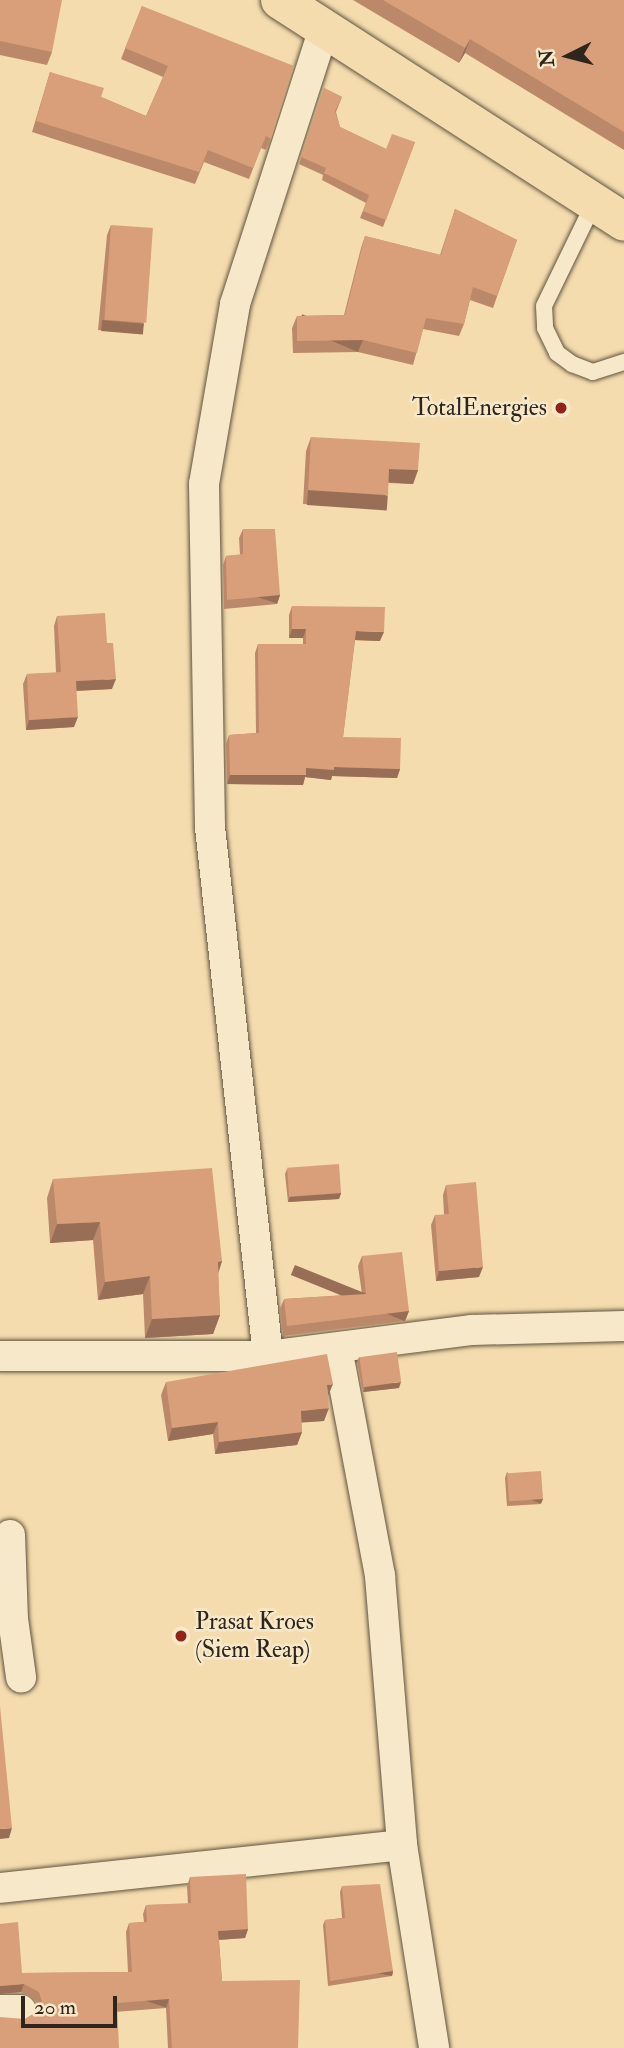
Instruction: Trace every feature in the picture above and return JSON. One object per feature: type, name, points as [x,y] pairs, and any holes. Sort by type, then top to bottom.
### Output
[{"type":"highway","points":[[280,0],[609,212]]},
{"type":"street","points":[[268,1356],[210,827],[204,484],[235,304],[324,29]]},
{"type":"street","points":[[0,1356],[268,1356],[472,1330],[624,1326]]},
{"type":"street","points":[[337,1348],[380,1576],[402,1845],[434,2048]]},
{"type":"street","points":[[10,1535],[7,1619],[21,1677]]},
{"type":"street","points":[[0,1888],[402,1845]]},
{"type":"lane","points":[[609,212],[544,306],[545,328],[557,353],[572,364],[593,372],[624,362]]},
{"type":"building","points":[[0,0],[62,0],[52,52],[0,41]]},
{"type":"building","points":[[383,0],[624,0],[624,132],[470,39],[465,48]]},
{"type":"building","points":[[142,6],[294,66],[271,139],[266,136],[253,168],[208,150],[199,172],[36,121],[50,72],[104,88],[101,97],[146,116],[168,66],[125,48]]},
{"type":"building","points":[[324,88],[342,97],[335,111],[340,127],[386,149],[392,134],[415,142],[386,220],[363,211],[369,195],[324,173],[326,168],[301,157]]},
{"type":"building","points":[[455,209],[517,240],[497,296],[473,287],[464,324],[426,318],[417,353],[363,340],[297,341],[297,316],[345,315],[365,236],[441,255]]},
{"type":"building","points":[[111,225],[153,228],[146,323],[104,320]]},
{"type":"building","points":[[311,437],[420,443],[418,470],[389,469],[388,495],[308,490]]},
{"type":"building","points":[[243,529],[275,529],[280,595],[227,600],[226,556],[243,554]]},
{"type":"building","points":[[292,606],[385,607],[384,632],[356,631],[343,737],[401,738],[400,769],[334,767],[334,770],[306,768],[306,775],[230,775],[229,735],[259,733],[258,644],[306,644],[306,629],[292,629]]},
{"type":"building","points":[[105,613],[107,643],[113,643],[116,679],[76,681],[78,717],[29,720],[27,674],[61,672],[57,616]]},
{"type":"building","points":[[339,1164],[341,1193],[289,1197],[287,1168]]},
{"type":"building","points":[[212,1168],[222,1261],[218,1262],[220,1315],[152,1319],[150,1276],[105,1282],[100,1222],[57,1224],[53,1179]]},
{"type":"building","points":[[476,1182],[483,1267],[439,1271],[435,1215],[449,1214],[446,1185]]},
{"type":"building","points":[[402,1252],[409,1311],[287,1326],[284,1299],[366,1294],[362,1256]]},
{"type":"building","points":[[397,1352],[401,1382],[364,1387],[359,1357]]},
{"type":"building","points":[[327,1354],[333,1384],[327,1385],[329,1408],[301,1411],[302,1432],[219,1442],[218,1422],[172,1428],[166,1382]]},
{"type":"building","points":[[541,1471],[543,1499],[509,1501],[507,1473]]},
{"type":"building","points":[[0,1706],[12,1828],[0,1829]]},
{"type":"building","points":[[246,1874],[248,1929],[218,1931],[222,1981],[300,1980],[298,2048],[172,2048],[169,1999],[117,2003],[119,2048],[0,2048],[0,2017],[25,2019],[39,2011],[42,2002],[39,1992],[24,1984],[0,1986],[0,1924],[18,1922],[22,1973],[132,1972],[129,1923],[147,1922],[146,1905],[191,1903],[190,1877]]},
{"type":"building","points":[[380,1884],[393,1971],[330,1981],[325,1920],[345,1918],[342,1886]]},
{"type":"place","name":"TotalEnergies","points":[[561,408]]},
{"type":"place","name":"Prasat Kroes (Siem Reap)","points":[[181,1636]]}]
